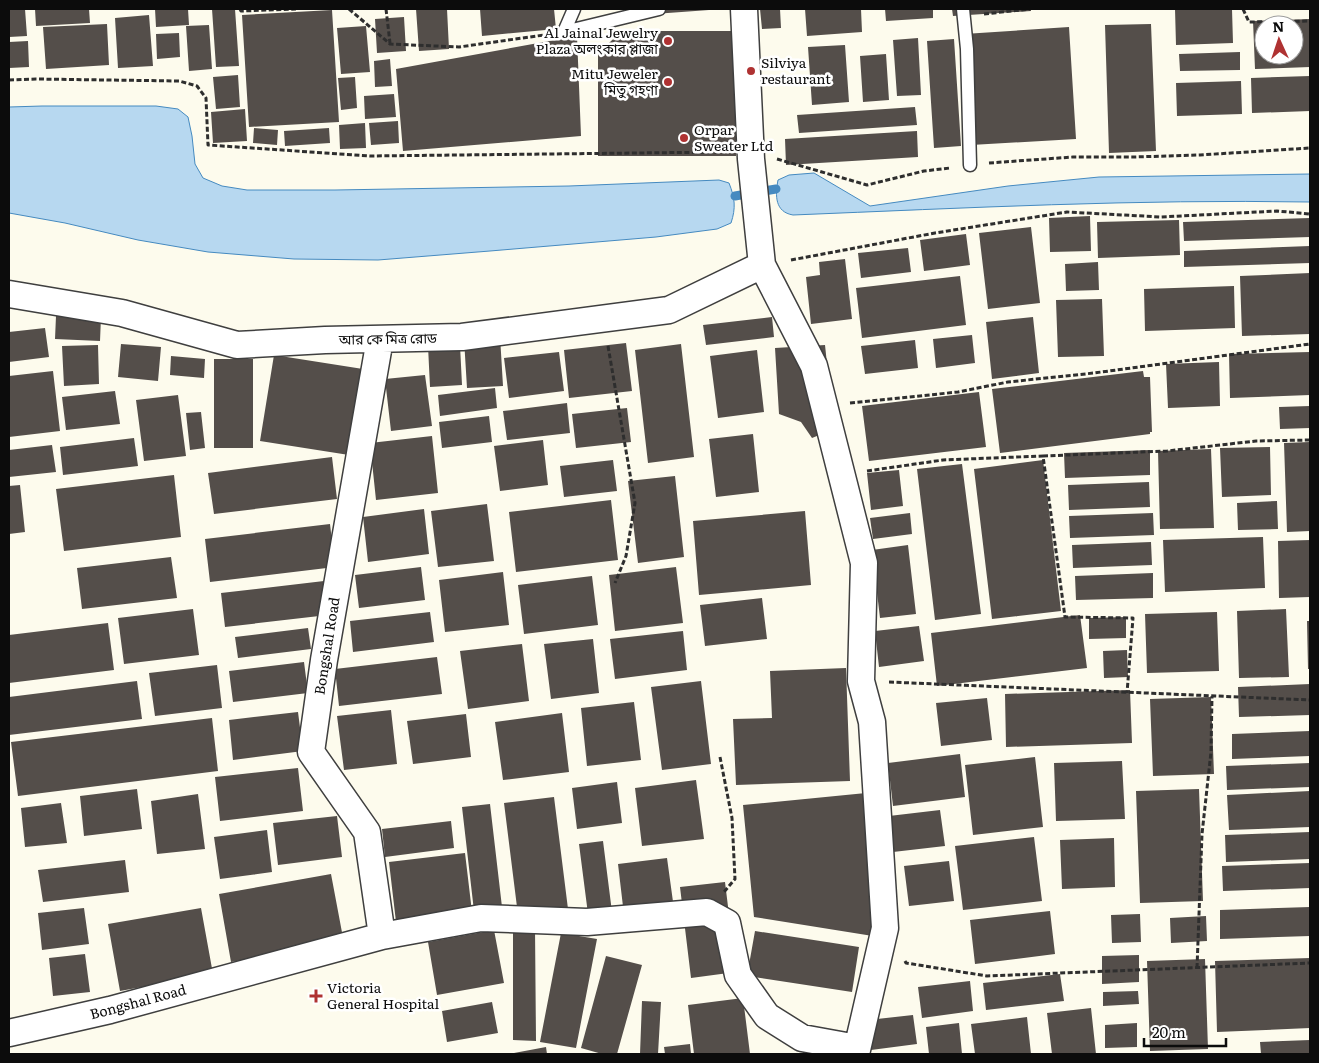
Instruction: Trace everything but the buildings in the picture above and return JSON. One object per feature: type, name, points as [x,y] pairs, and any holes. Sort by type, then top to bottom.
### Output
[{"type":"street","points":[[707,912],[727,922],[738,975],[767,1016],[802,1038],[857,1051],[885,928],[872,722],[861,681],[864,563],[814,366],[761,260],[751,155],[744,9]]},
{"type":"street","name":"আর কে মিত্র রোড","points":[[9,294],[122,314],[237,345],[462,337],[669,310],[761,260]]},
{"type":"street","name":"Bongshal Road","points":[[380,339],[324,660],[310,752],[367,832],[382,936]]},
{"type":"street","name":"Bongshal Road","points":[[9,1033],[110,1010],[382,936],[481,918],[587,922],[707,912]]},
{"type":"lane","points":[[564,32],[574,9]]},
{"type":"lane","points":[[564,32],[653,9]]},
{"type":"lane","points":[[963,13],[967,49],[970,165]]},
{"type":"path","points":[[240,9],[241,11],[296,9]]},
{"type":"path","points":[[349,9],[390,44],[459,47],[564,32]]},
{"type":"path","points":[[386,9],[390,44]]},
{"type":"path","points":[[963,13],[1030,9]]},
{"type":"path","points":[[1243,9],[1249,22],[1310,21]]},
{"type":"path","points":[[9,80],[179,81],[197,86],[206,98],[208,145],[370,156],[751,155],[867,185],[924,171],[970,165],[1072,157],[1200,155],[1310,148]]},
{"type":"path","points":[[761,260],[1066,212],[1160,217],[1277,211],[1310,214]]},
{"type":"path","points":[[604,318],[635,503],[626,556],[616,583]]},
{"type":"path","points":[[824,406],[958,392],[1008,382],[1094,373],[1310,344]]},
{"type":"path","points":[[842,475],[943,460],[1167,451],[1256,440],[1310,440]]},
{"type":"path","points":[[1043,456],[1064,617],[1132,618],[1127,692]]},
{"type":"path","points":[[861,681],[1310,700]]},
{"type":"path","points":[[1197,968],[1202,834],[1211,752],[1212,696]]},
{"type":"path","points":[[707,912],[735,878],[732,818],[720,757]]},
{"type":"path","points":[[885,928],[906,963],[987,976],[1310,963]]},
{"type":"water","points":[[156,106],[178,109],[188,117],[195,164],[203,178],[222,186],[247,190],[569,186],[719,180],[729,183],[734,198],[734,213],[731,223],[717,229],[656,237],[378,260],[294,259],[208,252],[138,240],[65,223],[9,213],[9,107]]},
{"type":"water","points":[[814,173],[870,206],[1008,186],[1099,177],[1310,174],[1310,202],[1116,203],[793,215],[783,211],[777,197],[778,180],[789,175]]},
{"type":"waterway","points":[[735,196],[776,189]]},
{"type":"place","name":"Al Jainal Jewelry Plaza অলংকার প্লাজা","points":[[668,41]]},
{"type":"place","name":"Silviya restaurant","points":[[751,71]]},
{"type":"place","name":"Mitu Jeweler মিতু গহণা","points":[[668,82]]},
{"type":"place","name":"Orpar Sweater Ltd","points":[[684,138]]},
{"type":"place","name":"Victoria General Hospital","points":[[316,996]]}]
